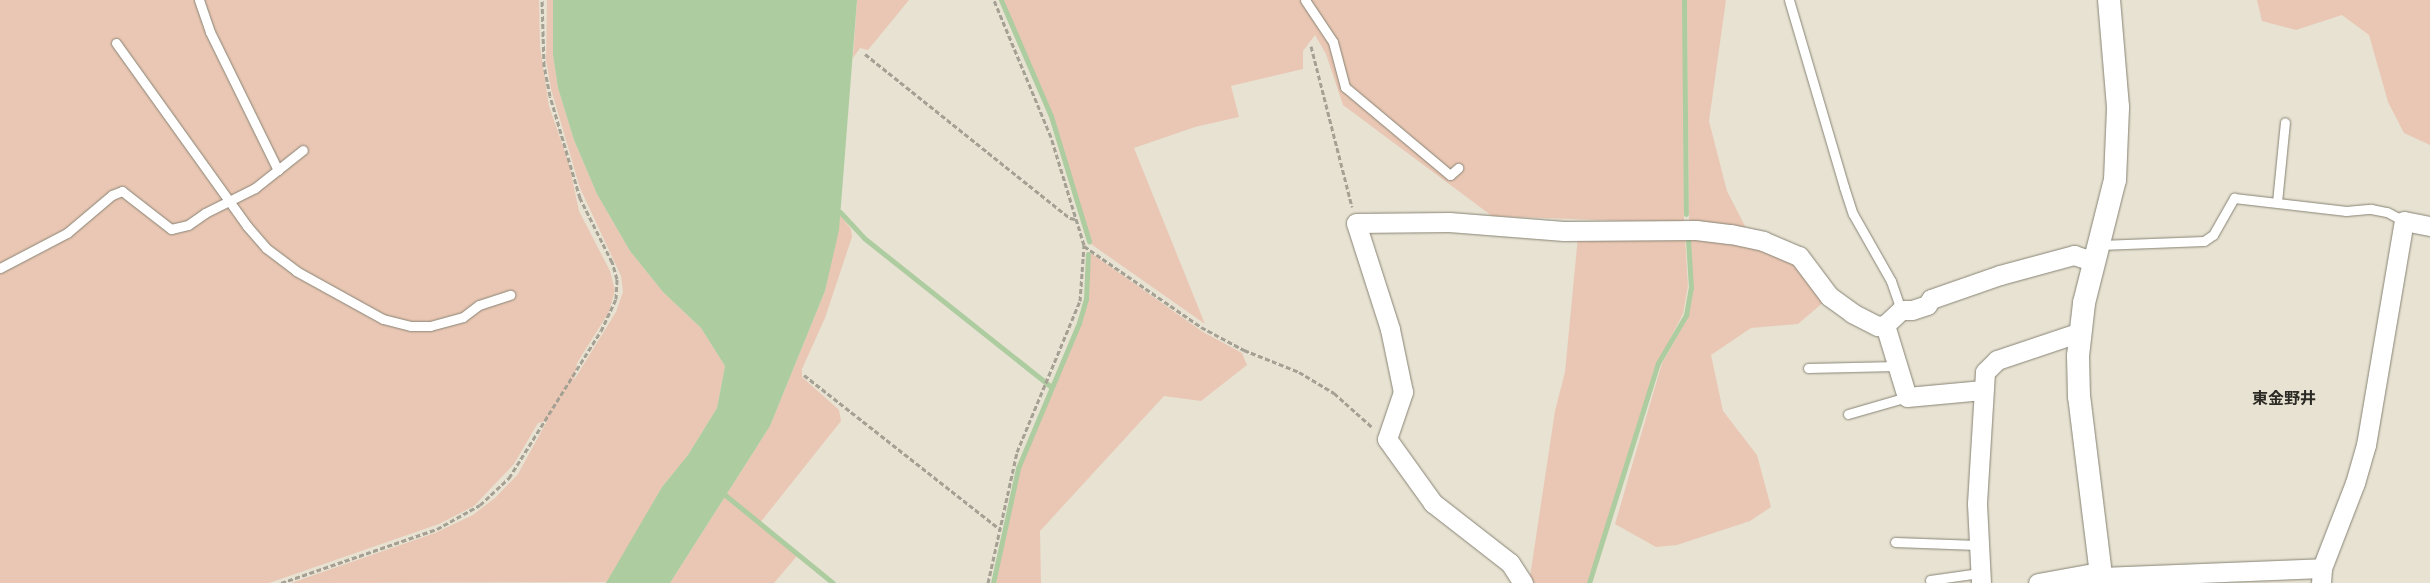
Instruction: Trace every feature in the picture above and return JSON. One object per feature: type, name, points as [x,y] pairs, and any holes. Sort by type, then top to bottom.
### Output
[{"type":"street","points":[[2101,577],[2079,397],[2080,332],[2115,180],[2118,137],[2109,0]]},
{"type":"street","points":[[2038,583],[2101,577],[2322,576],[2366,445],[2404,221],[2430,226]]},
{"type":"street","points":[[1523,583],[1510,562],[1433,503],[1387,439],[1403,392],[1390,330],[1356,222],[1450,222],[1564,231],[1696,230],[1731,234],[1763,241],[1799,256],[1829,296],[1873,326],[1885,325],[1901,310],[1912,310],[1927,305],[1931,300],[2000,275],[2074,255],[2097,254]]},
{"type":"street","points":[[1885,325],[1907,397],[1983,390]]},
{"type":"street","points":[[1981,578],[1977,545],[1985,372],[1997,360],[2080,332]]},
{"type":"lane","points":[[199,0],[210,32],[278,170]]},
{"type":"lane","points":[[1305,0],[1333,42],[1346,87],[1450,175],[1458,168]]},
{"type":"lane","points":[[1790,0],[1853,214],[1891,281],[1901,310]]},
{"type":"lane","points":[[116,43],[229,200],[266,248],[296,272],[382,319],[411,326],[430,326],[463,317],[479,304],[510,295]]},
{"type":"lane","points":[[2277,202],[2285,122]]},
{"type":"lane","points":[[0,268],[67,233],[112,194],[122,191],[132,196],[171,229],[188,225],[229,200],[255,188],[303,150]]},
{"type":"lane","points":[[2097,254],[2110,247],[2204,241],[2214,235],[2234,198],[2346,211],[2387,212],[2395,219],[2404,221]]},
{"type":"lane","points":[[1808,368],[1897,366]]},
{"type":"lane","points":[[1848,414],[1907,397]]},
{"type":"lane","points":[[1895,542],[1977,545]]},
{"type":"lane","points":[[1930,580],[1981,578]]},
{"type":"path","points":[[281,583],[437,529],[480,505],[509,478],[601,331],[616,299],[617,279],[612,262],[580,198],[550,96],[544,66],[542,0]]},
{"type":"path","points":[[988,583],[1017,452],[1080,301],[1084,245],[1051,137],[994,0]]},
{"type":"path","points":[[1311,46],[1356,222]]},
{"type":"path","points":[[865,54],[1070,218],[1075,219]]},
{"type":"path","points":[[1084,245],[1201,327],[1244,350],[1300,372],[1334,393],[1387,439]]},
{"type":"path","points":[[804,375],[1000,529]]},
{"type":"shaded area","points":[[0,0],[539,0],[540,46],[549,106],[569,164],[579,211],[610,271],[615,290],[609,312],[577,363],[574,380],[616,312],[623,292],[621,276],[580,188],[551,89],[546,60],[547,0],[553,0],[553,55],[558,88],[574,140],[597,194],[630,251],[663,292],[701,328],[725,366],[717,408],[688,455],[662,487],[609,582],[291,583],[435,533],[473,515],[496,497],[518,474],[547,421],[538,423],[514,464],[474,506],[439,524],[269,583],[0,583]]},
{"type":"shaded area","points":[[553,0],[857,0],[839,230],[825,291],[770,426],[670,583],[606,583],[662,487],[688,455],[717,408],[725,366],[701,328],[663,292],[630,251],[597,194],[574,140],[558,88],[553,55]]},
{"type":"shaded area","points":[[857,0],[909,0],[868,50],[860,48],[853,58]]},
{"type":"shaded area","points":[[1002,0],[1683,0],[1684,223],[1492,216],[1343,105],[1326,54],[1315,35],[1303,51],[1303,69],[1231,86],[1239,117],[1195,127],[1134,148],[1205,324],[1091,244],[1054,118]]},
{"type":"shaded area","points":[[1687,0],[1726,0],[1709,121],[1727,191],[1748,232],[1689,220]]},
{"type":"shaded area","points":[[2257,0],[2430,0],[2430,145],[2404,133],[2388,102],[2369,35],[2342,15],[2296,30],[2262,21]]},
{"type":"shaded area","points":[[840,215],[851,229],[852,237],[825,318],[802,369],[802,377],[839,410],[841,421],[759,524],[797,556],[774,583],[670,583],[770,426],[825,291]]},
{"type":"shaded area","points":[[1685,235],[1688,286],[1683,314],[1654,370],[1609,529],[1588,583],[1529,583],[1555,411],[1565,372],[1578,236]]},
{"type":"shaded area","points":[[1690,235],[1738,240],[1794,260],[1826,300],[1798,324],[1751,328],[1711,355],[1723,411],[1757,455],[1771,507],[1750,521],[1677,545],[1656,547],[1615,524],[1662,363],[1687,319],[1693,282]]},
{"type":"shaded area","points":[[1091,253],[1203,332],[1242,353],[1247,365],[1201,401],[1164,396],[1040,531],[1041,583],[996,583],[1018,474],[1086,308]]},
{"type":"waterway","points":[[1001,0],[1051,116],[1089,241]]},
{"type":"waterway","points":[[1684,0],[1686,214]]},
{"type":"waterway","points":[[840,212],[864,238],[1051,387]]},
{"type":"waterway","points":[[1589,583],[1658,363],[1686,315],[1691,288],[1688,239]]},
{"type":"waterway","points":[[993,583],[1018,468],[1079,323],[1086,299],[1088,254]]},
{"type":"waterway","points":[[719,490],[833,583]]},
{"type":"district","name":"東金野井","points":[[2284,398]]}]
